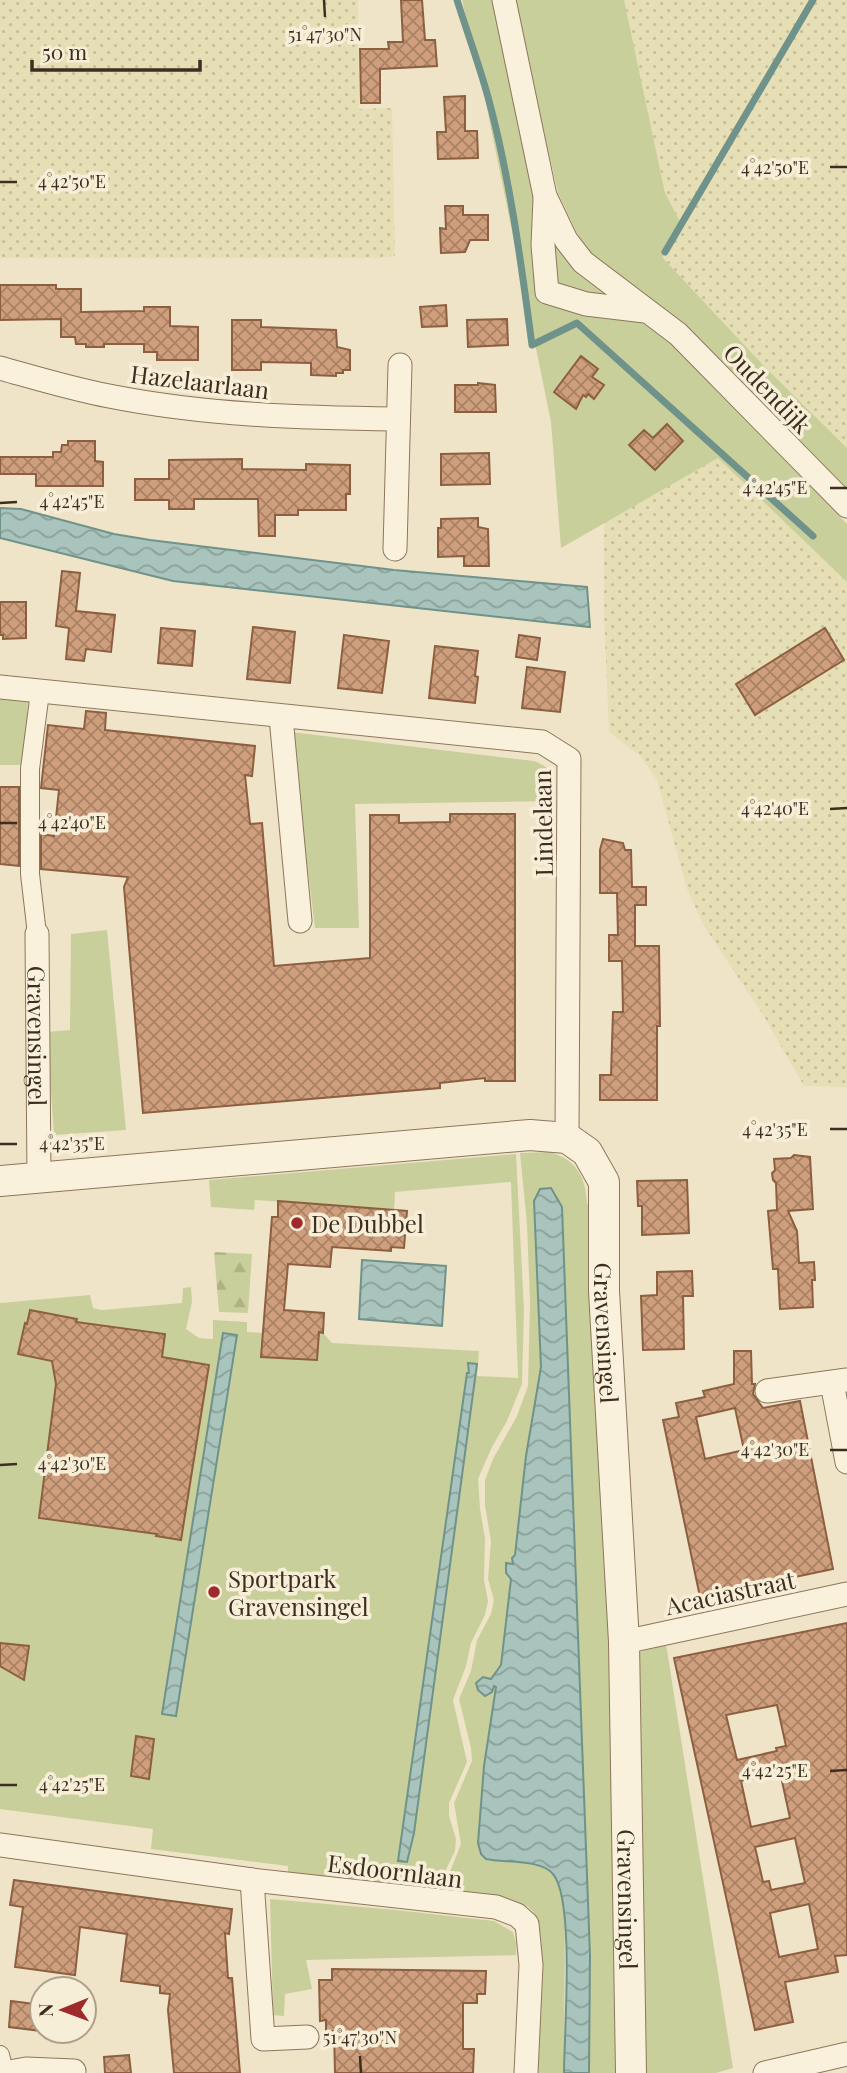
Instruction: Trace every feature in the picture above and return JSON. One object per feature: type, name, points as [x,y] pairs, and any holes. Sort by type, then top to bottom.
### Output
[{"type":"street","name":"Oudendijk","points":[[504,0],[545,196],[566,240],[583,262],[678,334],[847,506]]},
{"type":"street","name":"Oudendijk","points":[[545,196],[543,245],[547,292],[586,304],[648,311]]},
{"type":"street","points":[[395,549],[400,365]]},
{"type":"street","name":"Hazelaarlaan","points":[[0,368],[110,396],[171,406],[275,416],[398,419]]},
{"type":"street","name":"Lindelaan","points":[[0,687],[542,741],[569,759],[567,1138]]},
{"type":"street","points":[[37,934],[30,874],[30,769],[40,692]]},
{"type":"street","points":[[281,717],[300,921]]},
{"type":"street","name":"Gravensingel","points":[[37,934],[39,1179]]},
{"type":"street","points":[[0,1181],[530,1135],[567,1138]]},
{"type":"street","name":"Gravensingel","points":[[567,1138],[587,1152],[604,1182],[604,1291],[624,1642],[631,2073]]},
{"type":"street","points":[[767,1391],[839,1382],[847,1462]]},
{"type":"street","name":"Acaciastraat","points":[[624,1642],[847,1594]]},
{"type":"street","name":"Esdoornlaan","points":[[0,1845],[252,1880],[496,1907],[517,1915],[527,1924],[531,1965],[526,2073]]},
{"type":"street","points":[[252,1880],[263,2039],[307,2037]]},
{"type":"street","points":[[765,2073],[847,2054]]},
{"type":"street","points":[[3,2066],[74,2071]]},
{"type":"shaded area","points":[[0,0],[358,0],[359,109],[392,108],[395,256],[0,258]]},
{"type":"shaded area","points":[[624,0],[847,0],[847,448],[764,366],[661,256],[681,223],[665,193]]},
{"type":"shaded area","points":[[718,457],[847,582],[847,1087],[804,1086],[765,1018],[703,924],[687,889],[657,780],[640,756],[609,732],[604,611],[604,523]]},
{"type":"green space","points":[[462,0],[504,0],[545,214],[847,524],[847,582],[718,458],[561,548],[551,422],[484,94]]},
{"type":"green space","points":[[514,0],[624,0],[665,193],[681,223],[661,256],[764,366],[847,448],[847,496],[597,261],[577,233],[558,193]]},
{"type":"green space","points":[[0,696],[28,699],[25,765],[0,765]]},
{"type":"green space","points":[[291,732],[534,761],[547,768],[553,776],[555,801],[355,804],[359,928],[315,928]]},
{"type":"green space","points":[[107,930],[126,1130],[54,1135],[47,1032],[70,1030],[71,934]]},
{"type":"green space","points":[[549,1152],[573,1164],[582,1178],[587,1204],[593,1204],[618,1833],[620,2073],[589,2073],[590,1956],[562,1207],[551,1188],[534,1201],[541,1367],[526,1456],[515,1555],[508,1576],[511,1578],[501,1665],[491,1679],[483,1677],[476,1683],[478,1689],[484,1693],[496,1687],[484,1766],[478,1833],[479,1847],[486,1859],[542,1867],[550,1871],[558,1885],[565,1909],[564,2073],[535,2073],[540,1928],[531,1909],[508,1900],[442,1892],[461,1844],[454,1803],[472,1761],[459,1699],[471,1671],[477,1640],[491,1614],[494,1600],[488,1579],[491,1541],[485,1506],[485,1480],[493,1459],[517,1416],[528,1386],[530,1302],[527,1224],[520,1153]]},
{"type":"green space","name":"Sportpark Gravensingel","points":[[516,1154],[524,1310],[522,1384],[478,1479],[485,1539],[484,1580],[488,1601],[453,1700],[467,1762],[449,1803],[449,1816],[456,1839],[455,1851],[435,1892],[293,1874],[288,1872],[288,1866],[151,1849],[153,1829],[0,1809],[0,1303],[90,1295],[93,1308],[102,1310],[182,1303],[183,1288],[191,1287],[192,1302],[186,1329],[199,1338],[213,1339],[213,1320],[247,1322],[247,1332],[262,1333],[263,1329],[323,1333],[332,1343],[479,1351],[477,1376],[518,1378],[511,1182],[395,1192],[394,1210],[255,1200],[254,1210],[211,1207],[209,1180]],"holes":[[[469,1369],[466,1447],[414,1833],[406,1862],[398,1861]]]},
{"type":"green space","points":[[214,1252],[252,1254],[248,1313],[219,1312]]},
{"type":"green space","points":[[666,1644],[733,2068],[716,2073],[640,2073],[630,1664],[640,1652]]},
{"type":"green space","points":[[270,1899],[494,1921],[513,1932],[516,1955],[306,1960],[312,1989],[285,1994],[284,2016],[273,2015]]},
{"type":"water","points":[[0,508],[21,509],[114,534],[150,540],[394,570],[587,587],[590,627],[173,581],[0,538]]},
{"type":"water","points":[[551,1188],[562,1207],[590,1956],[589,2073],[564,2073],[566,1938],[560,1888],[553,1874],[547,1869],[531,1864],[486,1859],[481,1854],[478,1843],[484,1766],[496,1687],[485,1696],[478,1690],[476,1683],[483,1677],[491,1679],[501,1665],[511,1579],[506,1573],[506,1563],[513,1564],[512,1558],[515,1555],[526,1456],[541,1367],[534,1201],[540,1189]]},
{"type":"water","points":[[362,1260],[446,1266],[442,1326],[359,1319]]},
{"type":"water","points":[[223,1333],[237,1335],[176,1716],[162,1714]]},
{"type":"water","points":[[468,1363],[477,1364],[414,1833],[407,1862],[398,1861],[469,1373]]},
{"type":"building","points":[[401,0],[422,0],[425,40],[435,40],[437,66],[380,69],[380,103],[361,103],[360,49],[389,49],[388,42],[403,42]]},
{"type":"building","points":[[465,96],[465,131],[477,131],[478,158],[438,159],[437,132],[446,132],[444,97]]},
{"type":"building","points":[[445,206],[463,206],[463,215],[488,215],[488,240],[470,240],[465,252],[441,253],[440,228],[446,229]]},
{"type":"building","points":[[0,285],[56,285],[56,289],[81,289],[81,312],[144,311],[144,307],[170,307],[170,326],[198,327],[198,360],[157,360],[157,352],[144,352],[144,344],[86,347],[86,344],[76,344],[75,337],[61,337],[61,319],[0,320]]},
{"type":"building","points":[[446,305],[447,326],[422,327],[420,307]]},
{"type":"building","points":[[507,319],[508,345],[468,347],[467,320]]},
{"type":"building","points":[[232,320],[261,320],[261,327],[336,330],[337,347],[350,350],[350,370],[336,373],[336,376],[311,375],[311,363],[261,362],[261,370],[232,370]]},
{"type":"building","points":[[581,356],[598,369],[592,377],[604,385],[594,399],[588,394],[586,397],[583,395],[576,409],[554,392]]},
{"type":"building","points":[[455,385],[495,385],[496,412],[455,412]]},
{"type":"building","points":[[667,424],[683,441],[655,470],[629,445],[644,430],[653,438]]},
{"type":"building","points":[[68,441],[95,441],[95,461],[103,462],[103,486],[36,486],[36,474],[0,474],[0,457],[53,457],[53,452],[61,452],[62,445],[68,445]]},
{"type":"building","points":[[489,453],[490,484],[441,485],[441,454]]},
{"type":"building","points":[[242,459],[242,469],[306,470],[306,464],[350,465],[350,494],[346,494],[346,510],[298,510],[298,515],[275,515],[275,536],[259,536],[258,499],[194,499],[194,509],[169,509],[169,500],[135,500],[135,479],[169,479],[169,460]]},
{"type":"building","points":[[478,518],[478,527],[488,529],[489,566],[464,566],[464,556],[438,557],[438,528],[441,528],[441,519]]},
{"type":"building","points":[[62,571],[80,573],[76,611],[115,615],[111,652],[86,649],[84,661],[66,659],[69,628],[56,626]]},
{"type":"building","points":[[0,602],[26,602],[26,638],[3,639],[3,635],[0,635]]},
{"type":"building","points":[[253,627],[295,632],[290,683],[247,679]]},
{"type":"building","points":[[161,628],[195,631],[192,666],[158,663]]},
{"type":"building","points":[[825,628],[844,660],[755,715],[736,684]]},
{"type":"building","points":[[344,635],[389,641],[382,693],[338,688]]},
{"type":"building","points":[[519,635],[540,638],[537,660],[516,657]]},
{"type":"building","points":[[435,646],[478,651],[475,703],[429,698]]},
{"type":"building","points":[[527,667],[565,672],[560,712],[522,708]]},
{"type":"building","points":[[86,711],[106,713],[105,730],[255,746],[252,776],[245,775],[250,824],[262,823],[274,966],[370,958],[370,815],[399,815],[399,823],[450,822],[450,814],[515,814],[515,1081],[485,1081],[485,1078],[440,1083],[440,1088],[143,1113],[124,887],[128,877],[41,869],[41,834],[54,836],[59,790],[41,788],[48,725],[84,729]]},
{"type":"building","points":[[0,787],[19,787],[19,866],[0,864]]},
{"type":"building","points":[[603,839],[623,843],[625,850],[631,850],[632,887],[646,887],[646,905],[635,905],[635,946],[659,946],[657,1100],[600,1100],[600,1075],[611,1075],[613,1012],[623,1012],[622,961],[609,961],[609,935],[618,935],[617,893],[600,893],[600,850]]},
{"type":"building","points":[[794,1155],[810,1157],[813,1209],[788,1211],[797,1231],[799,1263],[814,1262],[813,1307],[780,1309],[778,1269],[773,1269],[768,1211],[777,1210],[776,1183],[772,1173],[775,1170],[774,1159],[791,1158]]},
{"type":"building","points":[[687,1180],[689,1233],[642,1235],[642,1206],[638,1206],[637,1181]]},
{"type":"building","points":[[278,1201],[407,1211],[404,1248],[391,1247],[391,1251],[332,1247],[330,1267],[288,1264],[284,1310],[324,1313],[323,1333],[319,1332],[317,1360],[261,1357],[272,1217],[278,1217]]},
{"type":"building","points":[[692,1271],[693,1296],[683,1296],[684,1349],[643,1350],[641,1296],[657,1295],[657,1272]]},
{"type":"building","points":[[30,1310],[77,1319],[76,1322],[165,1334],[162,1357],[209,1365],[181,1540],[156,1536],[157,1534],[39,1518],[56,1384],[52,1361],[18,1354]]},
{"type":"building","points":[[734,1351],[751,1351],[752,1384],[755,1384],[753,1394],[763,1408],[800,1401],[833,1569],[700,1597],[663,1420],[679,1417],[676,1403],[705,1397],[703,1391],[734,1384]],"holes":[[[735,1408],[744,1450],[705,1459],[696,1417]]]},
{"type":"building","points":[[847,1623],[847,1955],[835,1956],[838,1972],[785,1982],[793,2022],[755,2030],[674,1658]],"holes":[[[777,1705],[786,1746],[776,1748],[777,1751],[737,1760],[726,1715]],[[780,1772],[790,1818],[751,1827],[741,1781]],[[795,1838],[805,1883],[771,1890],[769,1881],[763,1882],[755,1847]],[[809,1904],[818,1949],[779,1957],[770,1913]]]},
{"type":"building","points":[[0,1643],[29,1646],[24,1680],[0,1666]]},
{"type":"building","points":[[136,1736],[154,1739],[149,1779],[131,1776]]},
{"type":"building","points":[[14,1880],[232,1909],[229,1934],[225,1933],[228,1978],[232,1978],[240,2073],[174,2073],[168,2010],[170,1994],[160,1993],[160,1986],[121,1981],[127,1934],[80,1927],[75,1975],[15,1967],[23,1907],[10,1905]]},
{"type":"building","points":[[332,1969],[486,1971],[485,1994],[477,1994],[477,2003],[463,2003],[463,2049],[474,2049],[473,2073],[335,2073],[334,2031],[326,2031],[326,2020],[320,2021],[319,1980],[332,1980]]},
{"type":"building","points":[[11,2001],[28,2003],[28,2029],[9,2027]]},
{"type":"building","points":[[129,2055],[131,2073],[105,2073],[104,2057]]},
{"type":"waterway","points":[[457,0],[484,85],[503,158],[532,345],[577,323],[813,536]]},
{"type":"waterway","points":[[665,252],[813,0]]},
{"type":"place","name":"De Dubbel","points":[[297,1223]]},
{"type":"place","name":"Sportpark Gravensingel","points":[[214,1592]]}]
